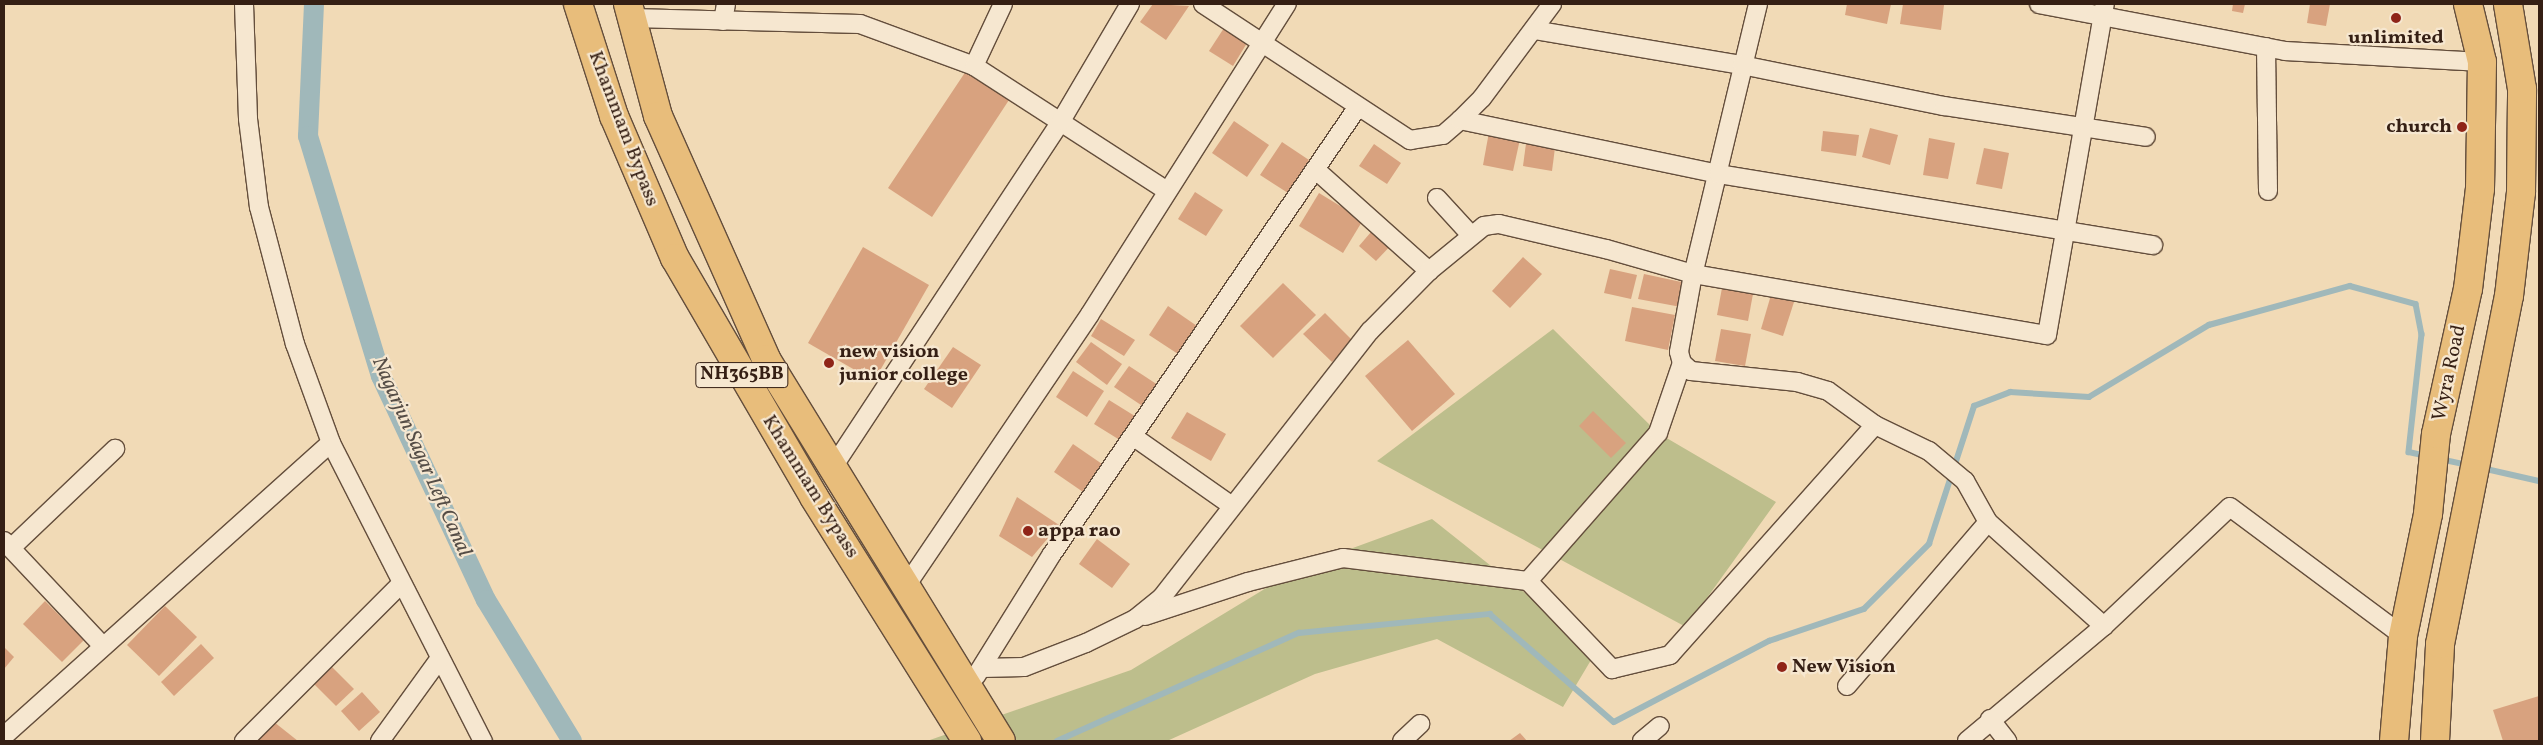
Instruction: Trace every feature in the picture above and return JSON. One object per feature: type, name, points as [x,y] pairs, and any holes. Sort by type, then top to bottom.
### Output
[{"type":"main road","name":"Khammam Bypass","points":[[578,4],[614,116],[675,258],[814,497],[961,732]]},
{"type":"main road","name":"Wyra Road","points":[[2394,741],[2403,636],[2428,514],[2436,434],[2468,290],[2480,189],[2482,62],[2468,4]]},
{"type":"main road","name":"Wyra Road","points":[[2435,741],[2440,644],[2508,296],[2521,192],[2522,89],[2508,4]]},
{"type":"main road","name":"Khammam Bypass","points":[[630,11],[658,116],[715,253],[766,359],[906,586],[974,687],[1001,741]]},
{"type":"street","points":[[244,4],[248,119],[260,207],[296,344],[331,443],[400,585],[483,741]]},
{"type":"street","points":[[974,66],[1003,4]]},
{"type":"street","points":[[833,467],[1061,121],[1130,4]]},
{"type":"street","points":[[1203,4],[1357,108],[1410,140],[1443,135],[1460,120],[1534,30],[1552,4]]},
{"type":"street","points":[[906,586],[1090,314],[1260,42],[1287,4]]},
{"type":"street","points":[[1758,4],[1742,65],[1719,174],[1693,274],[1679,352],[1682,363],[1691,371],[1797,382],[1828,390],[1876,425],[1929,451],[1965,481],[1988,522],[2104,626]]},
{"type":"street","points":[[2039,4],[2104,10],[2266,47],[2482,62]]},
{"type":"street","points":[[1135,619],[1162,596],[1370,330],[1429,271],[1470,234],[1484,226],[1499,224],[1693,274],[2047,335],[2082,126],[2104,10]]},
{"type":"street","points":[[630,11],[724,12],[860,24],[974,66],[1166,190]]},
{"type":"street","points":[[1534,30],[1742,65],[1944,106],[2146,137]]},
{"type":"street","points":[[2266,47],[2268,192]]},
{"type":"street","points":[[974,687],[1052,554],[1134,437],[1357,108]]},
{"type":"street","points":[[1460,120],[1719,174],[2153,245]]},
{"type":"street","points":[[1316,170],[1429,271]]},
{"type":"street","points":[[1437,198],[1470,234]]},
{"type":"street","points":[[1528,582],[1658,433],[1682,363]]},
{"type":"street","points":[[974,687],[1135,619],[1248,582],[1343,558],[1528,582],[1612,669],[1670,655],[1876,425]]},
{"type":"street","points":[[1134,437],[1232,506]]},
{"type":"street","points":[[4,736],[331,443]]},
{"type":"street","points":[[103,646],[7,544],[115,450]]},
{"type":"street","points":[[1966,741],[1990,719],[2104,626],[2230,507],[2403,636]]},
{"type":"street","points":[[1846,686],[1988,522]]},
{"type":"street","points":[[244,741],[400,585]]},
{"type":"street","points":[[380,741],[440,658]]},
{"type":"street","points":[[1990,719],[2007,741]]},
{"type":"street","points":[[1402,741],[1420,724]]},
{"type":"street","points":[[1642,741],[1660,726]]},
{"type":"green space","points":[[1553,329],[1658,433],[1776,502],[1686,627],[1377,461]]},
{"type":"green space","points":[[1432,519],[1597,650],[1563,707],[1437,639],[1315,674],[1167,741],[927,741],[1131,670],[1301,567]]},
{"type":"building","points":[[1153,4],[1189,6],[1166,40],[1140,22]]},
{"type":"building","points":[[1847,4],[1891,4],[1887,24],[1845,15]]},
{"type":"building","points":[[1903,4],[1944,5],[1941,30],[1900,24]]},
{"type":"building","points":[[2233,4],[2245,4],[2243,13],[2232,11]]},
{"type":"building","points":[[2310,4],[2330,4],[2326,26],[2307,23]]},
{"type":"building","points":[[1224,28],[1247,43],[1233,66],[1209,51]]},
{"type":"building","points":[[966,71],[1009,100],[932,217],[888,188]]},
{"type":"building","points":[[1234,121],[1269,145],[1247,177],[1212,153]]},
{"type":"building","points":[[1870,128],[1898,135],[1890,165],[1862,157]]},
{"type":"building","points":[[1823,131],[1859,135],[1856,156],[1821,151]]},
{"type":"building","points":[[1489,132],[1520,139],[1513,171],[1483,165]]},
{"type":"building","points":[[1527,136],[1556,140],[1552,171],[1523,166]]},
{"type":"building","points":[[1929,138],[1955,143],[1948,179],[1923,175]]},
{"type":"building","points":[[1282,142],[1309,160],[1288,193],[1260,175]]},
{"type":"building","points":[[1374,144],[1401,163],[1387,184],[1359,166]]},
{"type":"building","points":[[1984,148],[2009,153],[2002,189],[1976,184]]},
{"type":"building","points":[[1195,192],[1223,210],[1206,236],[1178,219]]},
{"type":"building","points":[[1319,193],[1363,220],[1343,253],[1299,226]]},
{"type":"building","points":[[1377,225],[1395,241],[1376,261],[1359,246]]},
{"type":"building","points":[[863,247],[929,285],[874,381],[808,343]]},
{"type":"building","points":[[1523,257],[1542,274],[1510,308],[1492,291]]},
{"type":"building","points":[[1610,269],[1637,275],[1631,299],[1604,293]]},
{"type":"building","points":[[1644,274],[1686,283],[1681,307],[1638,299]]},
{"type":"building","points":[[1283,283],[1316,315],[1273,358],[1240,326]]},
{"type":"building","points":[[1722,288],[1753,294],[1748,321],[1717,315]]},
{"type":"building","points":[[1771,295],[1794,302],[1783,336],[1761,329]]},
{"type":"building","points":[[1168,306],[1197,326],[1178,354],[1149,335]]},
{"type":"building","points":[[1632,307],[1675,315],[1668,350],[1625,341]]},
{"type":"building","points":[[1325,313],[1353,341],[1332,362],[1303,334]]},
{"type":"building","points":[[1101,319],[1135,340],[1124,356],[1091,336]]},
{"type":"building","points":[[1721,329],[1751,334],[1745,366],[1715,361]]},
{"type":"building","points":[[1408,340],[1455,394],[1412,431],[1365,376]]},
{"type":"building","points":[[1091,342],[1122,364],[1107,385],[1076,362]]},
{"type":"building","points":[[953,347],[981,365],[952,408],[924,389]]},
{"type":"building","points":[[1129,366],[1158,385],[1144,407],[1114,387]]},
{"type":"building","points":[[1073,371],[1104,391],[1087,417],[1056,397]]},
{"type":"building","points":[[1109,400],[1138,418],[1123,442],[1094,424]]},
{"type":"building","points":[[1593,411],[1626,443],[1611,458],[1579,426]]},
{"type":"building","points":[[1187,412],[1226,434],[1211,461],[1171,438]]},
{"type":"building","points":[[1073,444],[1105,466],[1086,494],[1054,472]]},
{"type":"building","name":"appa rao","points":[[1017,497],[1059,525],[1032,557],[999,536]]},
{"type":"building","points":[[1097,539],[1130,564],[1112,588],[1079,564]]},
{"type":"building","points":[[45,601],[84,640],[62,662],[23,624]]},
{"type":"building","points":[[165,606],[197,637],[159,676],[127,645]]},
{"type":"building","points":[[201,644],[214,658],[174,696],[161,682]]},
{"type":"building","points":[[4,647],[14,657],[4,669]]},
{"type":"building","points":[[329,664],[354,689],[336,706],[311,681]]},
{"type":"building","points":[[362,692],[380,712],[359,731],[341,711]]},
{"type":"building","points":[[2539,696],[2539,741],[2503,741],[2493,710]]},
{"type":"building","points":[[269,718],[298,741],[254,741]]},
{"type":"building","points":[[1520,733],[1527,741],[1509,741]]},
{"type":"waterway","name":"Nagarjun Sagar Left Canal","points":[[314,4],[308,136],[381,376],[486,600],[572,741]]},
{"type":"waterway","points":[[1057,741],[1299,633],[1490,614],[1614,722],[1769,641],[1864,609],[1929,544],[1974,406],[2010,392],[2089,397],[2209,325],[2350,286],[2416,304],[2422,334],[2409,452],[2426,456]]},
{"type":"waterway","points":[[2440,459],[2468,465]]},
{"type":"waterway","points":[[2482,468],[2539,481]]},
{"type":"place","name":"unlimited","points":[[2396,18]]},
{"type":"place","name":"church","points":[[2462,127]]},
{"type":"place","name":"new vision junior college","points":[[829,363]]},
{"type":"place","name":"appa rao","points":[[1028,531]]},
{"type":"place","name":"New Vision","points":[[1782,667]]}]
